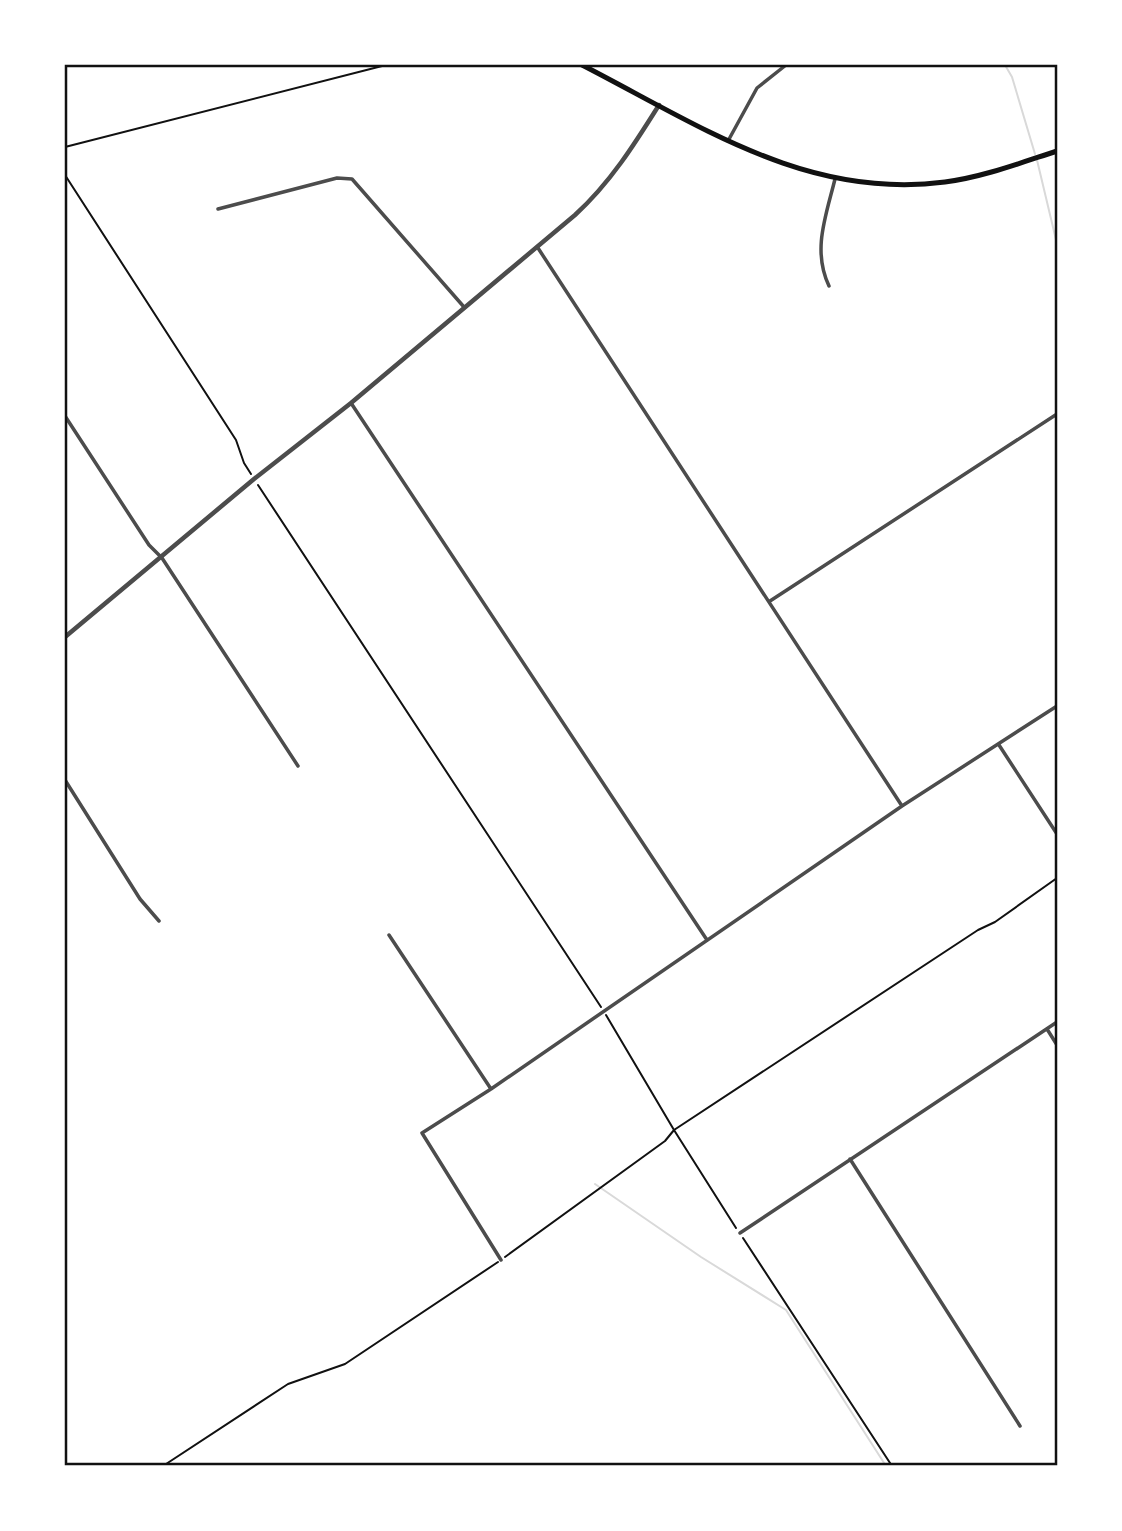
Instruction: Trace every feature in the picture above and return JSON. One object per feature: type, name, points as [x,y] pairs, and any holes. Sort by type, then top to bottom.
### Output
[{"type":"main road","points":[[582,65],[728,141],[790,167],[835,179],[890,186],[946,182],[984,174],[1057,151]]},
{"type":"street","points":[[728,141],[757,88],[786,65]]},
{"type":"street","points":[[65,637],[575,215],[607,183],[660,105]]},
{"type":"street","points":[[218,209],[337,178],[352,179],[464,307]]},
{"type":"street","points":[[829,286],[821,268],[821,234],[835,179]]},
{"type":"street","points":[[538,248],[902,806]]},
{"type":"street","points":[[351,403],[707,940]]},
{"type":"street","points":[[770,601],[1057,414]]},
{"type":"street","points":[[65,416],[298,766]]},
{"type":"street","points":[[501,1260],[422,1133],[491,1089],[902,806],[1057,706]]},
{"type":"street","points":[[999,745],[1057,834]]},
{"type":"street","points":[[65,780],[141,900],[159,921]]},
{"type":"street","points":[[389,935],[491,1089]]},
{"type":"street","points":[[740,1233],[1057,1022]]},
{"type":"street","points":[[1046,1029],[1057,1045]]},
{"type":"street","points":[[850,1159],[1020,1426]]},
{"type":"path","points":[[65,147],[386,65]]},
{"type":"path","points":[[65,175],[236,440],[244,463],[254,479],[603,1010],[674,1130],[892,1466]]},
{"type":"path","points":[[163,1466],[288,1384],[345,1364],[501,1260],[665,1141],[674,1130],[978,930],[995,922],[1057,878]]},
{"type":"waterway","points":[[1005,65],[1012,77],[1035,154]]},
{"type":"waterway","points":[[1037,160],[1057,244]]},
{"type":"waterway","points":[[595,1184],[701,1257],[786,1310],[886,1466]]}]
